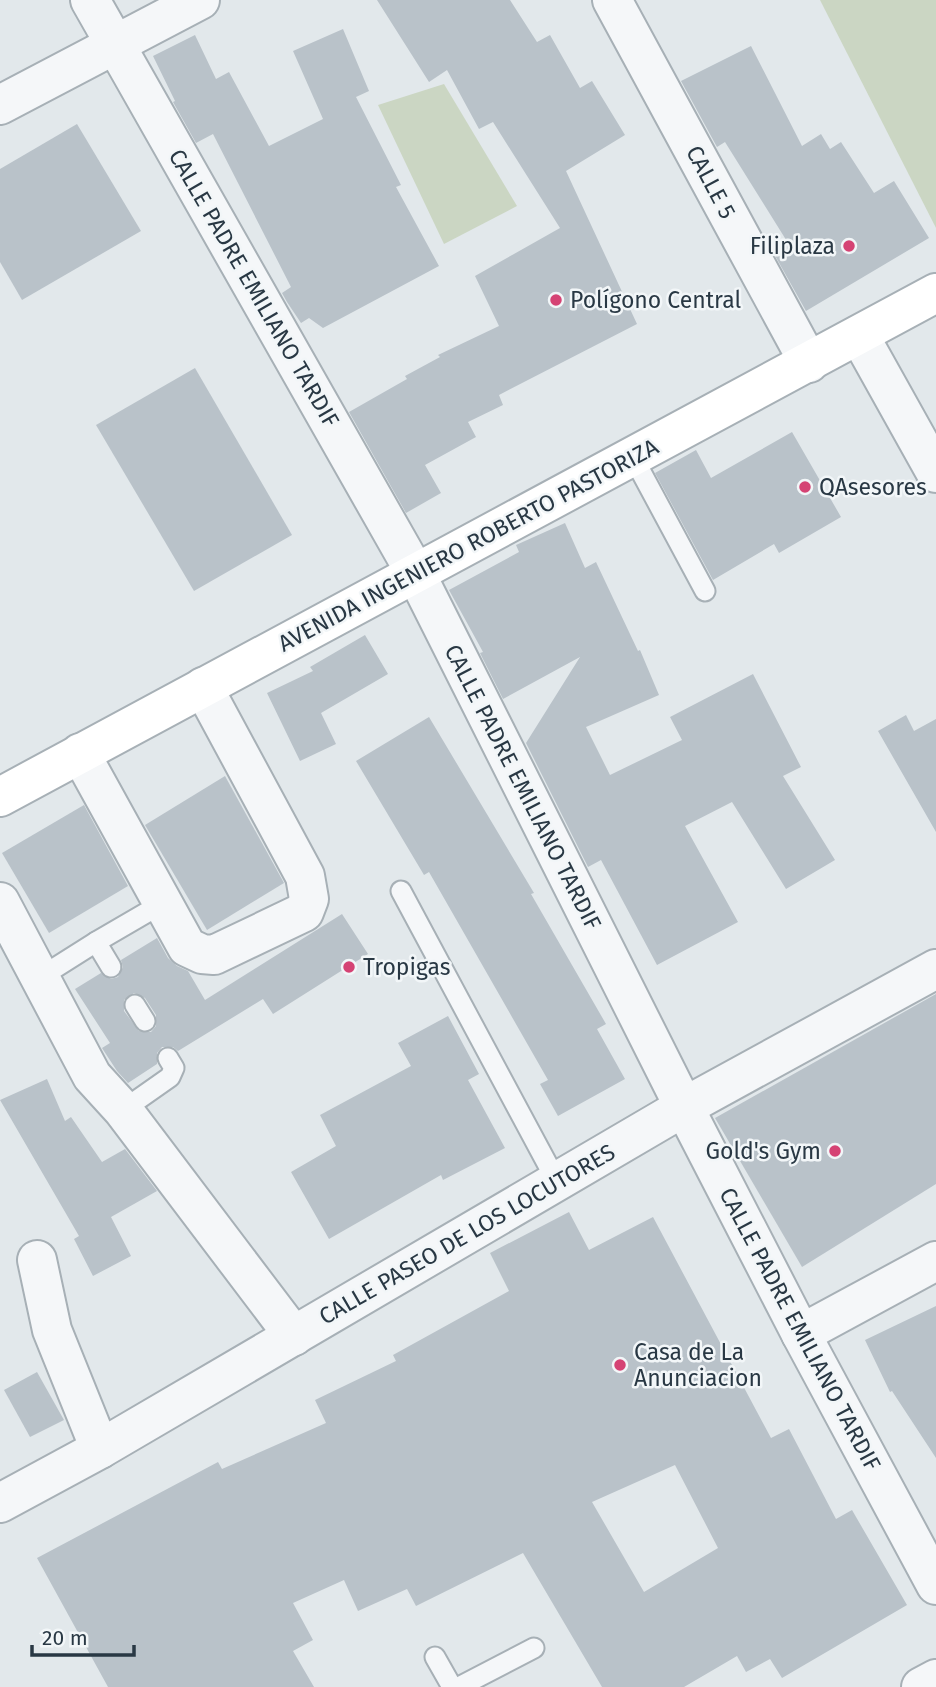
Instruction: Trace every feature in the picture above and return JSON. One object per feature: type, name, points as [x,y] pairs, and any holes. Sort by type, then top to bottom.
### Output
[{"type":"street","name":"CALLE PADRE EMILIANO TARDIF","points":[[90,0],[416,574],[684,1107],[801,1334],[936,1585]]},
{"type":"street","points":[[0,105],[200,0]]},
{"type":"street","name":"CALLE 5","points":[[612,0],[809,363]]},
{"type":"street","name":"AVENIDA INGENIERO ROBERTO PASTORIZA","points":[[0,797],[936,293]]},
{"type":"street","points":[[859,335],[936,473]]},
{"type":"street","points":[[80,753],[187,947],[202,954],[214,955],[304,912],[309,899],[305,876],[203,687]]},
{"type":"street","points":[[0,902],[92,1076],[123,1111],[294,1336]]},
{"type":"street","name":"CALLE PASEO DE LOS LOCUTORES","points":[[0,1503],[100,1449],[684,1107],[936,969]]},
{"type":"street","points":[[37,1260],[52,1330],[100,1449]]},
{"type":"street","points":[[801,1334],[936,1261]]},
{"type":"street","points":[[922,1687],[936,1679]]},
{"type":"lane","points":[[633,457],[705,591]]},
{"type":"lane","points":[[401,891],[557,1182]]},
{"type":"lane","points":[[39,978],[163,903]]},
{"type":"lane","points":[[96,942],[111,967]]},
{"type":"lane","points":[[123,1111],[170,1077],[174,1068],[168,1058]]},
{"type":"lane","points":[[459,1687],[534,1648]]},
{"type":"lane","points":[[435,1657],[452,1687]]},
{"type":"green space","points":[[820,0],[936,0],[936,228]]},
{"type":"green space","points":[[444,84],[517,206],[444,244],[378,105]]},
{"type":"building","points":[[377,0],[510,0],[537,42],[550,35],[580,88],[592,81],[625,135],[566,171],[637,324],[499,395],[503,405],[468,422],[476,437],[425,465],[441,493],[406,513],[349,412],[407,379],[405,376],[440,357],[438,355],[499,326],[475,276],[560,228],[493,122],[479,129],[447,70],[429,82]]},
{"type":"building","points":[[343,29],[369,91],[356,97],[401,185],[396,187],[439,266],[323,328],[309,318],[301,323],[287,302],[282,293],[291,287],[213,134],[196,143],[173,102],[175,101],[153,56],[195,35],[216,79],[229,72],[269,146],[323,119],[293,51]]},
{"type":"building","points":[[751,46],[802,146],[821,134],[830,149],[841,142],[874,193],[894,181],[929,238],[806,311],[773,252],[788,243],[725,142],[717,147],[681,81]]},
{"type":"building","points":[[77,124],[141,231],[22,300],[0,262],[0,169]]},
{"type":"building","points":[[195,368],[292,535],[194,591],[96,425]]},
{"type":"building","points":[[792,432],[841,517],[779,553],[774,544],[713,580],[655,473],[696,450],[711,478]]},
{"type":"building","points":[[565,523],[585,568],[596,562],[659,695],[586,727],[610,775],[682,740],[670,717],[753,674],[801,767],[783,776],[835,860],[786,889],[732,802],[685,826],[738,922],[657,965],[601,860],[588,867],[526,743],[580,657],[503,699],[480,653],[483,652],[449,590],[519,552],[516,545]]},
{"type":"building","points":[[365,635],[388,674],[321,713],[336,744],[300,761],[267,693],[313,671],[310,667]]},
{"type":"building","points":[[906,715],[914,731],[936,719],[936,832],[878,731]]},
{"type":"building","points":[[429,717],[534,893],[531,894],[606,1024],[597,1029],[625,1079],[558,1116],[540,1084],[548,1080],[429,872],[424,875],[356,761]]},
{"type":"building","points":[[225,776],[284,883],[207,930],[145,825]]},
{"type":"building","points":[[84,805],[128,886],[49,933],[2,853]]},
{"type":"building","points":[[342,914],[368,954],[273,1014],[263,999],[178,1051],[173,1047],[162,1047],[157,1053],[157,1064],[128,1083],[102,1048],[110,1043],[75,989],[101,973],[111,979],[118,977],[123,967],[121,960],[157,938],[168,958],[188,971],[205,1000]],"holes":[[[134,993],[145,998],[156,1015],[156,1026],[151,1032],[139,1031],[124,1011],[124,1000]]]},
{"type":"building","name":"Gold's Gym","points":[[936,994],[936,1184],[802,1267],[715,1118]]},
{"type":"building","points":[[448,1016],[479,1074],[468,1080],[505,1148],[443,1180],[441,1175],[329,1239],[291,1172],[336,1146],[320,1115],[411,1066],[398,1043]]},
{"type":"building","points":[[47,1079],[65,1121],[71,1117],[102,1162],[125,1149],[157,1191],[111,1217],[131,1256],[93,1276],[74,1239],[79,1236],[0,1100]]},
{"type":"building","points":[[569,1212],[589,1250],[653,1217],[771,1438],[789,1429],[836,1519],[852,1510],[907,1605],[782,1678],[770,1659],[746,1672],[737,1656],[684,1687],[602,1687],[523,1553],[416,1606],[407,1589],[358,1611],[344,1580],[293,1603],[313,1640],[293,1651],[314,1687],[108,1687],[37,1558],[218,1462],[222,1469],[326,1423],[315,1400],[396,1361],[393,1355],[509,1291],[490,1253]],"holes":[[[675,1465],[718,1548],[644,1592],[592,1502]]]},
{"type":"building","points":[[936,1306],[936,1458],[892,1391],[890,1392],[865,1340]]},
{"type":"building","points":[[37,1372],[64,1420],[30,1437],[4,1390]]},
{"type":"place","name":"Filiplaza","points":[[849,246]]},
{"type":"place","name":"Polígono Central","points":[[556,300]]},
{"type":"place","name":"QAsesores","points":[[805,487]]},
{"type":"place","name":"Tropigas","points":[[349,967]]},
{"type":"place","name":"Gold's Gym","points":[[835,1151]]},
{"type":"place","name":"Casa de La Anunciacion","points":[[620,1365]]}]
